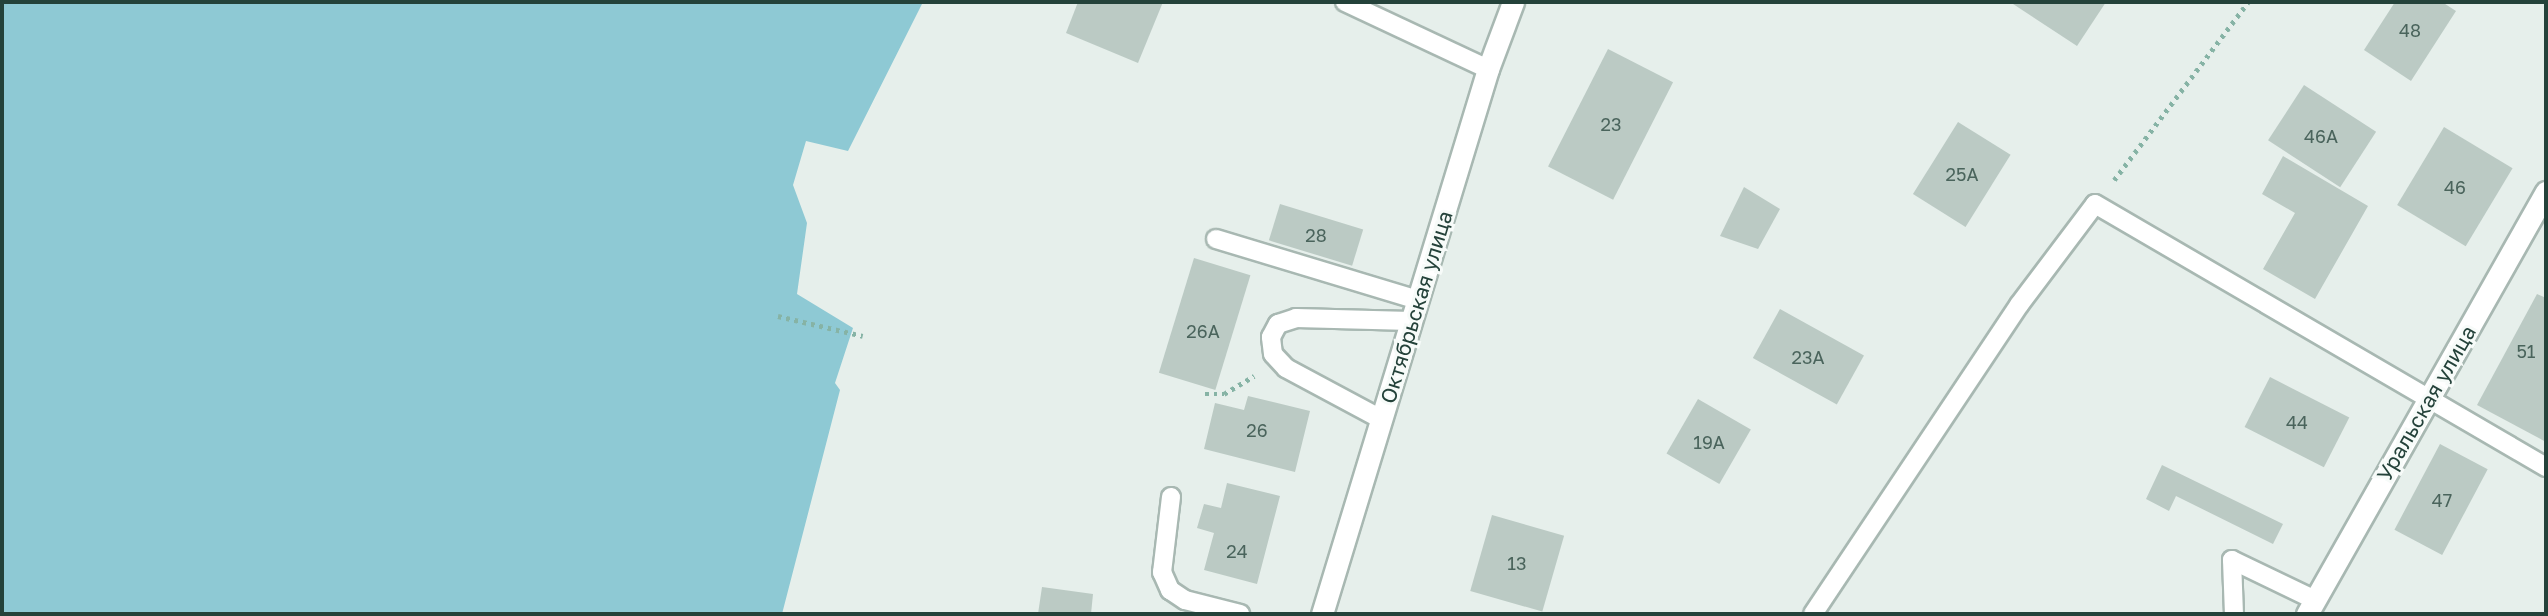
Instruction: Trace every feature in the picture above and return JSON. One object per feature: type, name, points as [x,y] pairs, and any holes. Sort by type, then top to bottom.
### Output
[{"type":"street","name":"Октябрьская улица","points":[[1322,614],[1488,69],[1513,2]]},
{"type":"street","name":"Уральская улица","points":[[2311,607],[2546,192]]},
{"type":"lane","points":[[1345,2],[1488,69]]},
{"type":"lane","points":[[1813,614],[2019,305],[2095,204],[2426,401],[2546,467]]},
{"type":"lane","points":[[1216,239],[1418,300]]},
{"type":"lane","points":[[1381,419],[1286,368],[1273,354],[1271,337],[1278,324],[1296,318],[1411,321]]},
{"type":"lane","points":[[1171,497],[1162,572],[1170,590],[1185,600],[1240,614]]},
{"type":"lane","points":[[2234,614],[2232,560],[2311,607]]},
{"type":"path","points":[[2095,204],[2248,2]]},
{"type":"path","points":[[778,316],[863,335]]},
{"type":"path","points":[[1205,394],[1215,397],[1245,378],[1286,368]]},
{"type":"water","points":[[2,2],[923,2],[848,151],[806,141],[793,185],[807,223],[797,294],[853,328],[835,383],[840,390],[782,614],[2,614]]},
{"type":"building","points":[[1078,2],[1163,2],[1138,63],[1066,33]]},
{"type":"building","points":[[2010,2],[2106,2],[2077,46]]},
{"type":"building","points":[[2395,2],[2442,2],[2456,11],[2411,81],[2364,50]]},
{"type":"building","points":[[1608,49],[1673,82],[1613,200],[1548,167]]},
{"type":"building","points":[[2304,85],[2376,132],[2340,187],[2268,140]]},
{"type":"building","points":[[1958,122],[2011,155],[1966,227],[1913,194]]},
{"type":"building","points":[[2444,127],[2513,168],[2466,246],[2397,205]]},
{"type":"building","points":[[2283,156],[2368,206],[2315,299],[2263,269],[2295,213],[2262,194]]},
{"type":"building","points":[[1744,187],[1780,209],[1758,249],[1720,236]]},
{"type":"building","points":[[1280,204],[1363,229],[1352,266],[1269,240]]},
{"type":"building","points":[[1194,258],[1250,275],[1215,390],[1159,373]]},
{"type":"building","points":[[2537,294],[2546,298],[2546,442],[2477,405]]},
{"type":"building","points":[[1780,309],[1864,356],[1837,405],[1753,358]]},
{"type":"building","points":[[2270,377],[2349,417],[2324,467],[2245,427]]},
{"type":"building","points":[[1248,396],[1310,411],[1295,472],[1204,449],[1215,403],[1244,410]]},
{"type":"building","points":[[1698,399],[1751,430],[1719,484],[1666,454]]},
{"type":"building","points":[[2440,444],[2488,469],[2442,555],[2394,530]]},
{"type":"building","points":[[2162,465],[2283,524],[2273,544],[2176,496],[2169,511],[2146,499]]},
{"type":"building","points":[[1227,483],[1280,496],[1257,584],[1204,570],[1214,533],[1197,528],[1204,504],[1221,508]]},
{"type":"building","points":[[1492,515],[1564,536],[1542,612],[1470,591]]},
{"type":"building","points":[[1042,587],[1093,594],[1091,614],[1038,614]]}]
